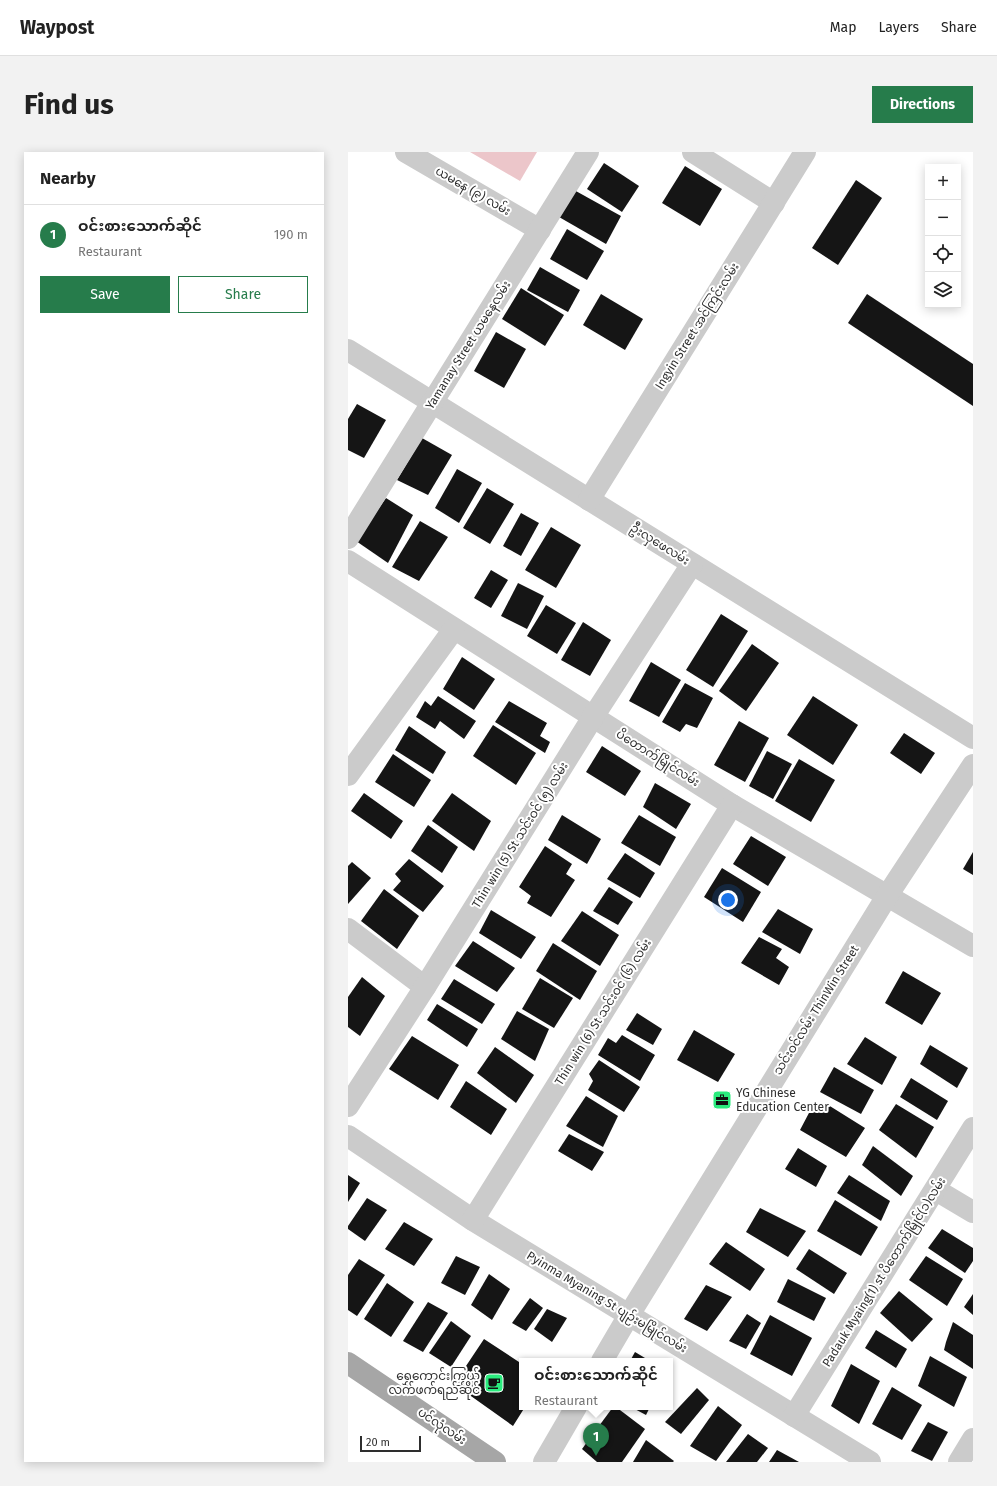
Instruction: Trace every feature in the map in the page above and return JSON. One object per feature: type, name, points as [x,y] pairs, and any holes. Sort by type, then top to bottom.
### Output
[{"type":"main road","name":"ပင်လုံလမ်း","points":[[348,1363],[496,1462]]},
{"type":"street","name":"ယမနေ (၉) လမ်း","points":[[406,152],[540,230]]},
{"type":"street","name":"Yamanay Street ယမနေလမ်း","points":[[348,538],[588,152]]},
{"type":"street","points":[[693,152],[774,203]]},
{"type":"street","name":"Ingyin Street အင်ကြင်းလမ်း","points":[[589,500],[805,152]]},
{"type":"street","name":"ဦးလှဖေလမ်း","points":[[348,350],[973,738]]},
{"type":"street","name":"ပိတောက်မြိုင်လမ်း","points":[[348,561],[732,805],[973,946]]},
{"type":"street","name":"Thin win (5) St သင်းဝင် (၅) လမ်း","points":[[348,1106],[425,987],[593,717],[692,564]]},
{"type":"street","points":[[348,775],[454,629]]},
{"type":"street","name":"သင်းဝင်လမ်း ThinWin Street","points":[[604,1358],[886,896],[973,765]]},
{"type":"street","name":"Thin win (6) St သင်းဝင် (၆) လမ်း","points":[[473,1220],[732,805]]},
{"type":"street","points":[[348,929],[425,987]]},
{"type":"street","name":"Padauk Myaing(1) st ပိတောက်မြိုင်(၁)လမ်း","points":[[794,1416],[936,1190],[973,1128]]},
{"type":"street","name":"Pyinma Myaning St ပျဉ်းမမြိုင်လမ်း","points":[[348,1136],[473,1220],[870,1462]]},
{"type":"street","points":[[936,1190],[973,1212]]},
{"type":"street","points":[[544,1462],[574,1410]]},
{"type":"street","points":[[959,1462],[973,1439]]},
{"type":"shaded area","points":[[470,152],[537,152],[520,181]]},
{"type":"building","points":[[604,163],[639,186],[622,212],[587,189]]},
{"type":"building","points":[[685,166],[722,189],[700,226],[662,203]]},
{"type":"building","points":[[856,180],[882,198],[838,265],[812,248]]},
{"type":"building","points":[[574,190],[621,216],[606,244],[559,217]]},
{"type":"building","points":[[567,229],[604,251],[587,280],[550,259]]},
{"type":"building","points":[[540,267],[580,290],[568,312],[527,290]]},
{"type":"building","points":[[521,288],[564,315],[545,346],[502,319]]},
{"type":"building","points":[[601,294],[643,319],[625,350],[583,325]]},
{"type":"building","points":[[867,294],[973,364],[973,406],[848,323]]},
{"type":"building","points":[[496,332],[526,349],[504,388],[474,371]]},
{"type":"building","points":[[357,404],[386,420],[364,458],[348,450],[348,419]]},
{"type":"building","points":[[422,438],[452,455],[428,495],[397,480]]},
{"type":"building","points":[[457,469],[482,483],[459,523],[435,508]]},
{"type":"building","points":[[487,488],[514,504],[490,544],[463,528]]},
{"type":"building","points":[[386,498],[413,515],[388,563],[356,541]]},
{"type":"building","points":[[521,513],[539,523],[521,556],[503,546]]},
{"type":"building","points":[[420,521],[448,537],[419,581],[392,567]]},
{"type":"building","points":[[551,527],[581,545],[556,588],[525,570]]},
{"type":"building","points":[[491,570],[508,580],[491,608],[474,598]]},
{"type":"building","points":[[518,583],[544,596],[527,629],[501,616]]},
{"type":"building","points":[[546,605],[576,623],[557,654],[527,636]]},
{"type":"building","points":[[721,614],[748,631],[713,687],[686,670]]},
{"type":"building","points":[[583,622],[611,640],[590,676],[561,660]]},
{"type":"building","points":[[752,644],[779,663],[746,711],[719,691]]},
{"type":"building","points":[[462,657],[495,679],[474,710],[443,689]]},
{"type":"building","points":[[651,662],[681,680],[659,717],[629,701]]},
{"type":"building","points":[[685,683],[713,698],[697,728],[686,724],[680,732],[662,722]]},
{"type":"building","points":[[438,696],[476,721],[464,739],[440,721],[435,729],[416,717],[425,701],[431,706]]},
{"type":"building","points":[[813,696],[858,725],[833,765],[787,735]]},
{"type":"building","points":[[509,701],[547,723],[540,736],[550,742],[545,753],[495,722]]},
{"type":"building","points":[[739,721],[769,738],[745,782],[714,765]]},
{"type":"building","points":[[493,725],[536,753],[516,785],[473,756]]},
{"type":"building","points":[[409,726],[446,752],[433,774],[395,750]]},
{"type":"building","points":[[904,733],[935,753],[921,774],[890,753]]},
{"type":"building","points":[[602,746],[641,771],[625,796],[586,772]]},
{"type":"building","points":[[767,751],[792,764],[773,799],[749,786]]},
{"type":"building","points":[[393,754],[431,780],[414,807],[375,782]]},
{"type":"building","points":[[799,759],[835,780],[811,822],[775,801]]},
{"type":"building","points":[[655,783],[691,804],[676,829],[643,807]]},
{"type":"building","points":[[364,793],[403,821],[391,839],[351,811]]},
{"type":"building","points":[[452,793],[491,821],[474,851],[432,821]]},
{"type":"building","points":[[562,815],[601,839],[587,864],[548,840]]},
{"type":"building","points":[[639,815],[676,837],[660,866],[621,843]]},
{"type":"building","points":[[428,825],[458,847],[442,873],[411,851]]},
{"type":"building","points":[[751,836],[786,857],[768,886],[733,864]]},
{"type":"building","points":[[545,846],[572,864],[566,874],[575,880],[551,917],[527,903],[531,896],[519,887]]},
{"type":"building","points":[[973,852],[973,875],[963,869]]},
{"type":"building","points":[[625,853],[655,873],[640,898],[607,879]]},
{"type":"building","points":[[409,859],[444,886],[423,912],[393,890],[401,881],[395,874]]},
{"type":"building","points":[[352,862],[371,878],[348,904],[348,866]]},
{"type":"building","points":[[722,868],[761,892],[743,922],[704,897]]},
{"type":"building","points":[[609,887],[633,902],[618,925],[593,911]]},
{"type":"building","points":[[384,889],[419,916],[397,949],[361,921]]},
{"type":"building","points":[[778,909],[813,929],[800,954],[762,932]]},
{"type":"building","points":[[491,910],[536,937],[521,959],[479,933]]},
{"type":"building","points":[[582,911],[619,935],[600,966],[561,941]]},
{"type":"building","points":[[759,937],[782,949],[776,958],[789,967],[779,985],[741,963]]},
{"type":"building","points":[[473,941],[515,968],[497,992],[455,966]]},
{"type":"building","points":[[553,943],[597,971],[580,1000],[536,971]]},
{"type":"building","points":[[903,971],[941,993],[922,1025],[885,1003]]},
{"type":"building","points":[[362,977],[385,996],[360,1036],[348,1027],[348,997]]},
{"type":"building","points":[[540,978],[573,998],[554,1028],[522,1009]]},
{"type":"building","points":[[454,979],[495,1004],[482,1024],[441,999]]},
{"type":"building","points":[[437,1004],[478,1029],[467,1047],[427,1020]]},
{"type":"building","points":[[517,1011],[549,1029],[535,1061],[501,1039]]},
{"type":"building","points":[[637,1013],[662,1029],[653,1045],[626,1030]]},
{"type":"building","points":[[694,1030],[735,1054],[718,1082],[677,1060]]},
{"type":"building","points":[[622,1035],[655,1055],[640,1081],[598,1055],[608,1038],[616,1043]]},
{"type":"building","points":[[412,1036],[459,1065],[438,1100],[389,1069]]},
{"type":"building","points":[[865,1037],[897,1057],[882,1085],[847,1064]]},
{"type":"building","points":[[930,1045],[968,1068],[957,1088],[920,1064]]},
{"type":"building","points":[[495,1047],[534,1075],[516,1103],[477,1073]]},
{"type":"building","points":[[599,1060],[640,1087],[624,1112],[588,1090],[593,1081],[589,1074]]},
{"type":"building","points":[[834,1067],[874,1090],[861,1114],[820,1092]]},
{"type":"building","points":[[911,1078],[948,1101],[937,1120],[900,1097]]},
{"type":"building","points":[[466,1081],[507,1109],[491,1135],[450,1107]]},
{"type":"building","points":[[586,1096],[618,1116],[603,1147],[566,1126]]},
{"type":"building","points":[[825,1103],[865,1128],[846,1157],[800,1130],[810,1111],[817,1112]]},
{"type":"building","points":[[896,1104],[934,1127],[916,1158],[879,1130]]},
{"type":"building","points":[[569,1134],[604,1152],[592,1171],[558,1151]]},
{"type":"building","points":[[873,1146],[913,1176],[901,1196],[862,1165]]},
{"type":"building","points":[[798,1148],[827,1166],[816,1187],[785,1169]]},
{"type":"building","points":[[348,1175],[360,1183],[348,1202]]},
{"type":"building","points":[[849,1175],[890,1201],[881,1221],[837,1193]]},
{"type":"building","points":[[367,1198],[387,1210],[365,1241],[348,1229],[348,1226]]},
{"type":"building","points":[[835,1200],[878,1227],[861,1256],[817,1231]]},
{"type":"building","points":[[760,1208],[806,1231],[788,1257],[746,1232]]},
{"type":"building","points":[[404,1222],[433,1239],[414,1266],[385,1249]]},
{"type":"building","points":[[942,1229],[973,1248],[973,1261],[965,1273],[928,1248]]},
{"type":"building","points":[[726,1242],[765,1269],[750,1291],[709,1264]]},
{"type":"building","points":[[809,1249],[847,1273],[834,1294],[796,1269]]},
{"type":"building","points":[[456,1256],[480,1267],[465,1295],[441,1283]]},
{"type":"building","points":[[926,1256],[963,1279],[947,1306],[909,1280]]},
{"type":"building","points":[[359,1259],[385,1275],[357,1316],[348,1310],[348,1275]]},
{"type":"building","points":[[489,1274],[510,1289],[492,1320],[471,1305]]},
{"type":"building","points":[[788,1279],[826,1298],[814,1321],[777,1302]]},
{"type":"building","points":[[387,1283],[414,1302],[391,1337],[364,1319]]},
{"type":"building","points":[[706,1285],[732,1297],[707,1331],[684,1319]]},
{"type":"building","points":[[899,1291],[933,1319],[912,1342],[880,1313]]},
{"type":"building","points":[[973,1294],[973,1315],[964,1307]]},
{"type":"building","points":[[530,1298],[543,1308],[526,1331],[512,1323]]},
{"type":"building","points":[[428,1302],[448,1313],[423,1352],[403,1341]]},
{"type":"building","points":[[547,1309],[567,1318],[552,1342],[534,1329]]},
{"type":"building","points":[[747,1314],[761,1323],[746,1349],[729,1341]]},
{"type":"building","points":[[770,1315],[812,1338],[792,1376],[750,1354]]},
{"type":"building","points":[[451,1321],[471,1336],[451,1367],[429,1353]]},
{"type":"building","points":[[953,1322],[973,1335],[973,1369],[944,1350]]},
{"type":"building","points":[[876,1330],[907,1349],[896,1368],[865,1348]]},
{"type":"building","points":[[484,1339],[519,1362],[519,1410],[523,1410],[513,1426],[454,1384]]},
{"type":"building","points":[[635,1352],[645,1358],[632,1358]]},
{"type":"building","points":[[930,1356],[967,1377],[954,1407],[918,1386]]},
{"type":"building","points":[[851,1364],[880,1381],[859,1424],[831,1406]]},
{"type":"building","points":[[892,1387],[922,1405],[902,1440],[872,1424]]},
{"type":"building","points":[[697,1388],[709,1400],[681,1434],[665,1422]]},
{"type":"building","points":[[718,1406],[742,1425],[716,1461],[690,1446]]},
{"type":"building","points":[[611,1410],[620,1410],[645,1429],[622,1462],[597,1462],[582,1449]]},
{"type":"building","points":[[637,1410],[648,1410],[646,1415]]},
{"type":"building","points":[[928,1422],[948,1432],[932,1461],[911,1451]]},
{"type":"building","points":[[748,1434],[768,1448],[757,1462],[726,1462]]},
{"type":"building","points":[[646,1440],[674,1461],[633,1462]]},
{"type":"building","points":[[777,1450],[799,1462],[769,1462]]},
{"type":"place","name":"YG Chinese Education Center","points":[[722,1100]]},
{"type":"place","name":"ရွှေကောင်းကြွယ် လက်ဖက်ရည်ဆိုင်","points":[[494,1383]]},
{"type":"place","name":"ဝင်းစားသောက်ဆိုင်","points":[[596,1456]]}]
